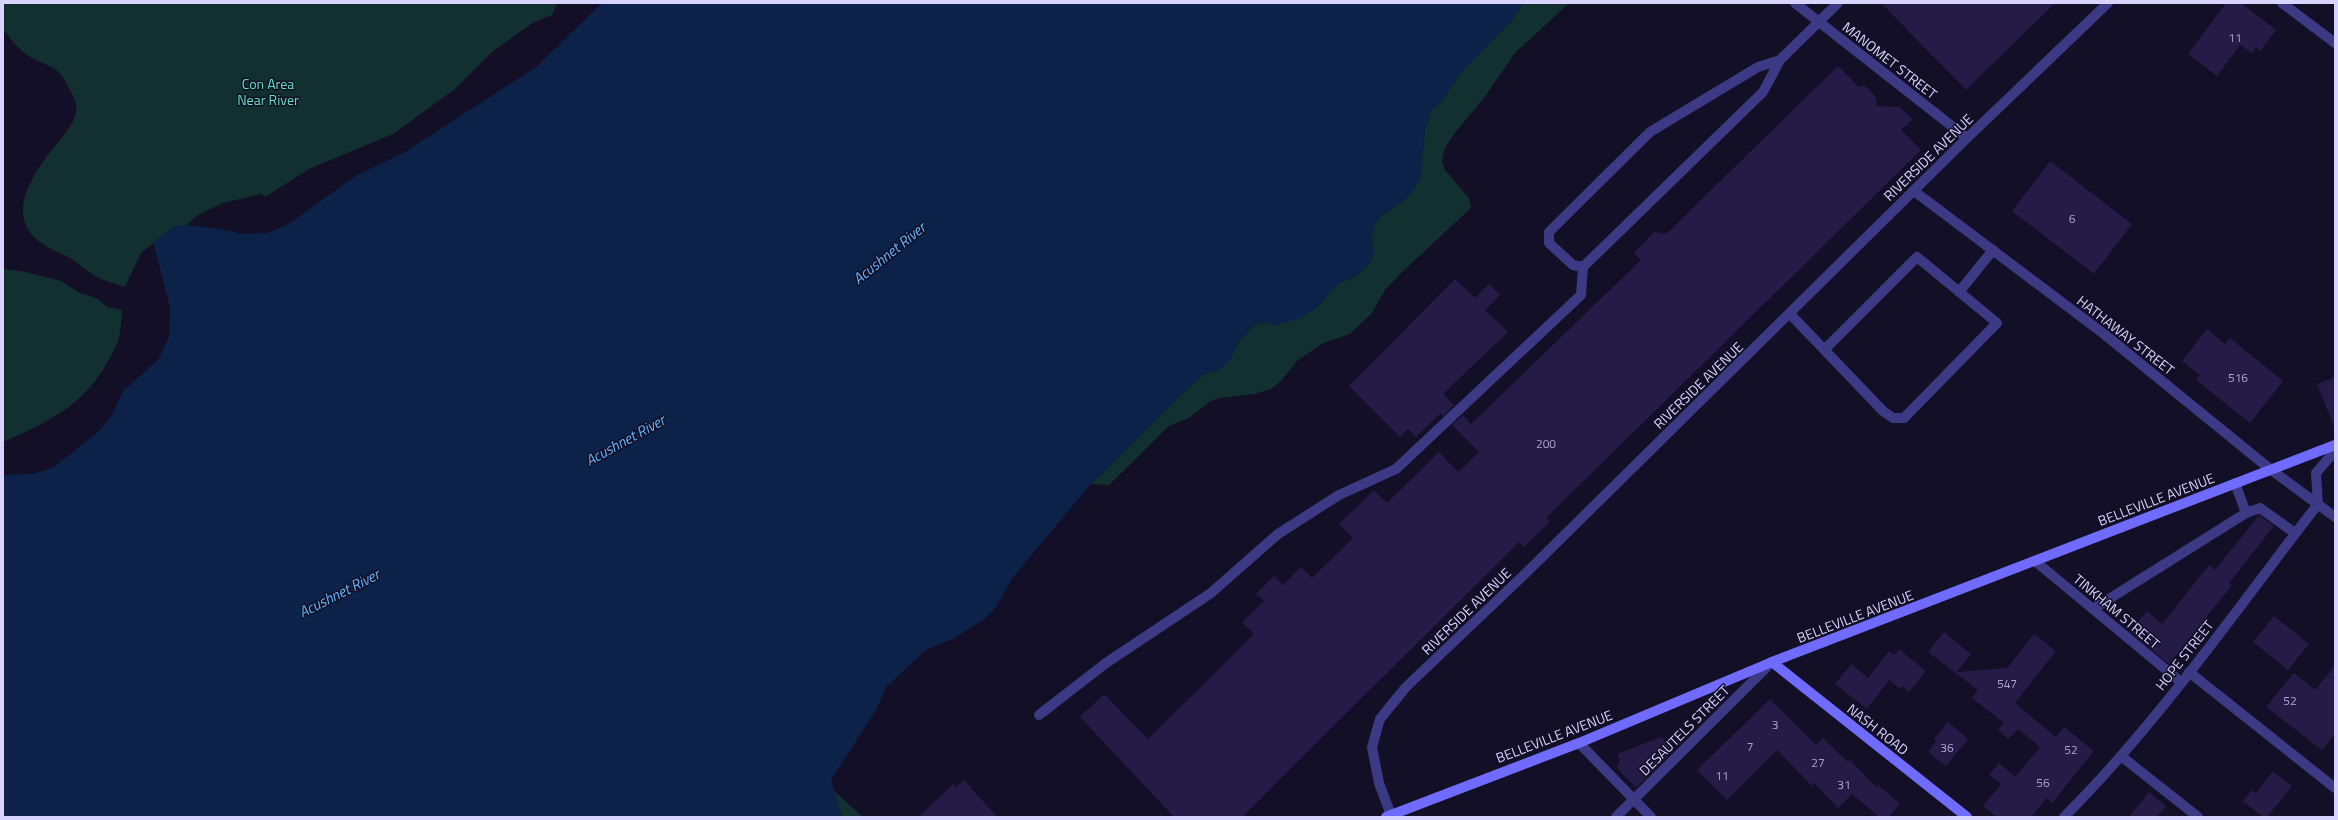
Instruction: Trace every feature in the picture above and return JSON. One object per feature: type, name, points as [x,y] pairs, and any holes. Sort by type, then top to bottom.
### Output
[{"type":"main road","name":"BELLEVILLE AVENUE","points":[[1388,816],[1578,743],[1772,662],[2335,445]]},
{"type":"main road","name":"NASH ROAD","points":[[1772,662],[1967,817]]},
{"type":"street","name":"MANOMET STREET","points":[[1795,3],[1967,138]]},
{"type":"street","points":[[1039,715],[1106,663],[1212,594],[1278,534],[1339,495],[1396,469],[1581,295],[1583,267],[1763,92],[1780,60],[1838,3]]},
{"type":"street","name":"RIVERSIDE AVENUE","points":[[1388,816],[1379,783],[1372,747],[1380,719],[1406,687],[1790,314],[1967,138],[2108,3]]},
{"type":"street","points":[[2282,3],[2335,43]]},
{"type":"street","points":[[1583,267],[1573,265],[1549,243],[1549,232],[1650,132],[1758,67],[1780,60]]},
{"type":"street","name":"HATHAWAY STREET","points":[[1914,191],[2104,334],[2270,469],[2335,517]]},
{"type":"street","points":[[1959,292],[1993,250]]},
{"type":"street","points":[[1790,314],[1883,411],[1893,418],[1904,418],[1997,323],[1917,257],[1825,349]]},
{"type":"street","points":[[2318,504],[2316,473],[2335,451]]},
{"type":"street","points":[[2235,483],[2246,513]]},
{"type":"street","name":"HOPE STREET","points":[[2064,817],[2122,756],[2189,672],[2318,504]]},
{"type":"street","points":[[2093,609],[2246,513],[2260,508],[2295,533]]},
{"type":"street","name":"TINKHAM STREET","points":[[2035,561],[2181,682]]},
{"type":"street","name":"DESAUTELS STREET","points":[[1616,817],[1772,662]]},
{"type":"street","points":[[2189,672],[2335,788]]},
{"type":"street","points":[[1578,743],[1650,817]]},
{"type":"street","points":[[2122,756],[2198,817]]},
{"type":"green space","name":"Con Area Near River","points":[[3,3],[557,3],[552,15],[534,22],[492,52],[455,89],[393,134],[309,169],[265,197],[261,194],[223,203],[198,215],[186,225],[174,227],[141,253],[125,287],[97,277],[73,259],[46,246],[31,233],[24,222],[23,209],[25,195],[38,169],[73,121],[76,104],[65,80],[60,73],[21,50],[3,29]]},
{"type":"green space","points":[[1523,3],[1569,3],[1515,53],[1484,98],[1454,134],[1444,150],[1442,162],[1445,170],[1469,198],[1471,208],[1399,275],[1385,290],[1372,313],[1350,334],[1323,343],[1297,361],[1281,381],[1271,389],[1254,394],[1220,398],[1209,402],[1189,418],[1169,426],[1109,485],[1091,484],[1204,374],[1218,371],[1230,360],[1239,341],[1254,325],[1266,322],[1277,325],[1316,308],[1337,284],[1357,275],[1369,264],[1374,252],[1371,238],[1374,225],[1382,215],[1403,201],[1420,178],[1425,129],[1432,109],[1440,103],[1459,75],[1511,21]]},
{"type":"green space","points":[[3,269],[21,271],[61,281],[78,292],[98,299],[107,307],[122,310],[118,341],[106,365],[96,380],[74,403],[61,412],[34,428],[3,442]]},
{"type":"green space","points":[[834,791],[863,817],[842,817]]},
{"type":"water","name":"Acushnet River","points":[[602,3],[1523,3],[1511,21],[1459,75],[1440,103],[1432,109],[1425,129],[1420,178],[1414,190],[1403,201],[1382,215],[1374,225],[1371,238],[1374,252],[1369,264],[1357,275],[1337,284],[1316,308],[1301,318],[1277,325],[1266,322],[1254,325],[1239,341],[1230,360],[1218,371],[1204,374],[1091,484],[1013,577],[994,610],[984,619],[953,639],[926,650],[886,687],[876,710],[831,780],[842,817],[3,817],[3,475],[33,474],[54,467],[99,431],[113,413],[123,391],[158,360],[169,336],[170,307],[153,242],[174,227],[186,225],[233,231],[238,234],[267,233],[287,225],[357,175],[405,152],[536,67]]},
{"type":"building","points":[[1881,3],[2055,3],[1966,90]]},
{"type":"building","points":[[2226,3],[2241,3],[2276,30],[2260,51],[2256,47],[2252,53],[2240,45],[2217,76],[2188,54]]},
{"type":"building","points":[[1838,66],[1859,87],[1865,86],[1875,96],[1877,106],[1899,107],[1913,119],[1901,130],[1921,150],[1546,518],[1550,522],[1524,547],[1519,542],[1242,817],[1174,817],[1080,717],[1104,694],[1148,739],[1254,634],[1242,622],[1264,601],[1256,594],[1274,576],[1283,585],[1301,567],[1312,578],[1353,538],[1339,524],[1374,490],[1387,503],[1439,452],[1458,472],[1479,452],[1452,425],[1463,415],[1471,424],[1641,260],[1634,253],[1654,232],[1666,234]]},
{"type":"building","points":[[2050,161],[2132,224],[2094,274],[2012,211]]},
{"type":"building","points":[[1455,279],[1475,298],[1489,284],[1500,295],[1485,310],[1508,332],[1443,394],[1454,405],[1443,416],[1441,413],[1416,437],[1408,429],[1400,437],[1349,386]]},
{"type":"building","points":[[2207,329],[2225,344],[2230,338],[2283,381],[2250,423],[2196,380],[2200,375],[2182,361]]},
{"type":"building","points":[[2335,377],[2335,427],[2334,427],[2317,384]]},
{"type":"building","points":[[2259,515],[2274,526],[2229,583],[2232,585],[2169,664],[2130,631],[2147,611],[2162,624],[2209,565],[2215,570]]},
{"type":"building","points":[[2274,616],[2309,644],[2288,670],[2253,642]]},
{"type":"building","points":[[1944,632],[1971,654],[1957,672],[2007,668],[2034,634],[2056,651],[2015,703],[2056,737],[2064,727],[2094,751],[2052,803],[2047,798],[2031,817],[1997,817],[1983,806],[2001,784],[1989,775],[1999,763],[2015,777],[2040,747],[2018,729],[2008,739],[1998,729],[2004,723],[1972,698],[1978,690],[1928,652]]},
{"type":"building","points":[[1899,649],[1926,671],[1909,692],[1902,686],[1900,689],[1889,680],[1867,709],[1835,684],[1851,664],[1868,678],[1889,651],[1894,655]]},
{"type":"building","points":[[2335,666],[2335,734],[2322,750],[2266,707],[2294,673],[2315,690]]},
{"type":"building","points":[[1770,699],[1816,745],[1823,738],[1848,762],[1850,760],[1876,787],[1878,785],[1900,804],[1889,817],[1879,817],[1852,794],[1838,808],[1814,783],[1812,786],[1777,750],[1727,800],[1697,770]]},
{"type":"building","points":[[1948,722],[1968,739],[1946,766],[1928,752],[1936,741],[1934,739]]},
{"type":"building","points":[[1661,737],[1671,747],[1668,756],[1636,788],[1617,768],[1620,760],[1617,754]]},
{"type":"building","points":[[2273,771],[2292,786],[2267,817],[2263,817],[2243,801],[2252,790],[2256,793]]},
{"type":"building","points":[[964,780],[997,817],[919,817],[953,784],[956,787]]},
{"type":"building","points":[[2149,792],[2166,806],[2157,817],[2129,817]]}]
